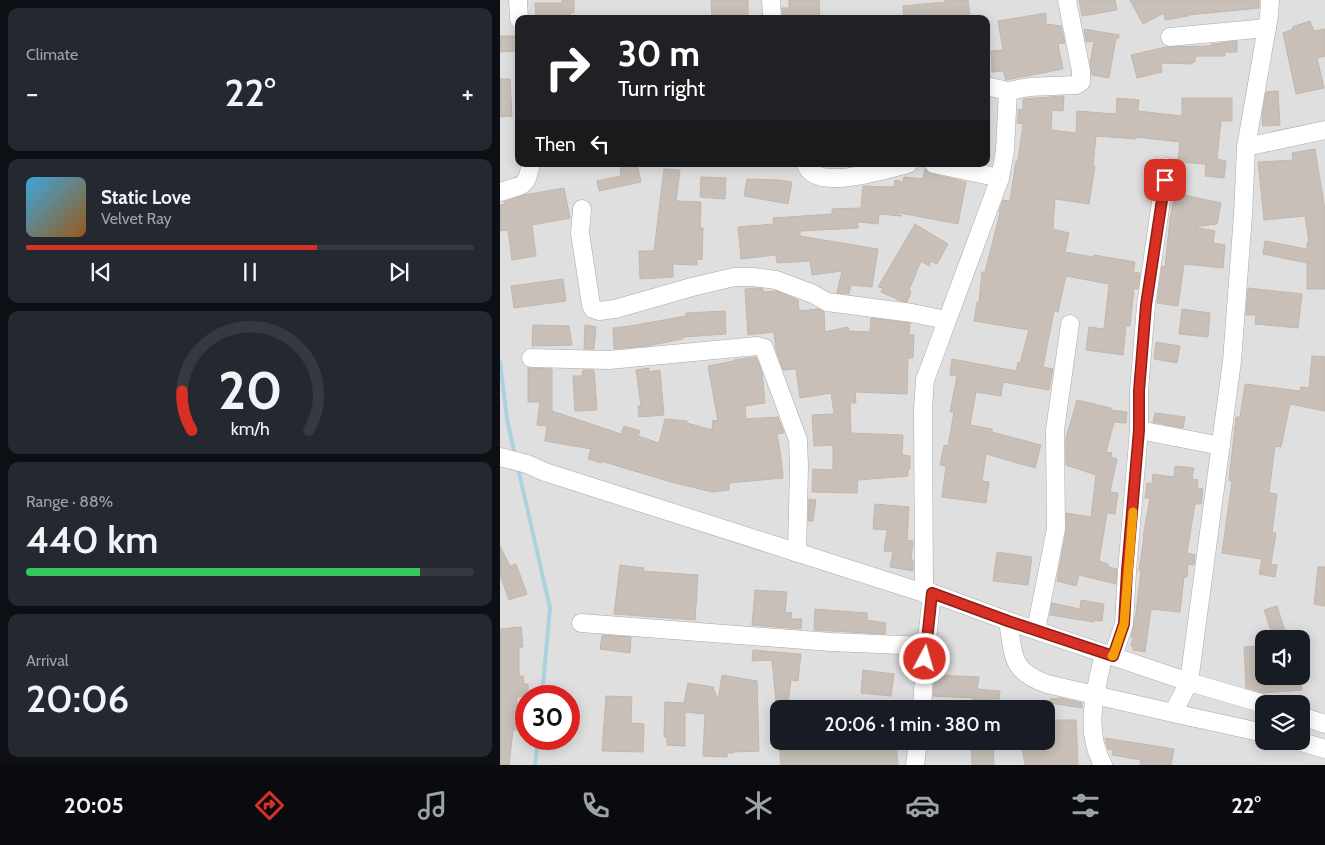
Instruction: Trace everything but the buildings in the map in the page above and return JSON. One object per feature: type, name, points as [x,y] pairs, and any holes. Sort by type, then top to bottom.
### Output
[{"type":"street","points":[[518,0],[519,15]]},
{"type":"street","points":[[771,0],[772,15]]},
{"type":"street","points":[[990,87],[1008,91],[1029,87],[1076,85],[1081,82],[1081,71],[1067,0]]},
{"type":"street","points":[[1173,714],[1189,682],[1232,361],[1246,147],[1267,28],[1270,0]]},
{"type":"street","points":[[1170,37],[1267,28]]},
{"type":"street","points":[[923,700],[928,593],[922,409],[925,380],[1000,178],[1005,150],[1008,91]]},
{"type":"street","points":[[1246,147],[1325,130]]},
{"type":"street","points":[[1103,765],[1097,754],[1093,738],[1092,709],[1094,696],[1108,654],[1124,624],[1139,430],[1139,391],[1146,305],[1166,166]]},
{"type":"street","points":[[500,192],[524,183],[527,180],[530,167]]},
{"type":"street","points":[[808,167],[810,172],[815,175],[835,179],[895,167]]},
{"type":"street","points":[[948,167],[1000,178]]},
{"type":"street","points":[[582,209],[580,233],[591,305],[593,309],[599,311],[614,309],[734,277],[753,277],[776,280],[814,294],[826,302],[912,313],[946,320]]},
{"type":"street","points":[[1036,630],[1056,528],[1054,430],[1070,324]]},
{"type":"street","points":[[531,358],[609,360],[757,346],[764,348],[798,440],[797,553]]},
{"type":"street","points":[[1139,430],[1221,446]]},
{"type":"street","points":[[500,458],[527,464],[546,472],[797,553],[928,593],[1189,682],[1255,701]]},
{"type":"street","points":[[1008,621],[1014,659],[1030,678],[1094,696],[1255,731]]},
{"type":"street","points":[[581,624],[831,642],[926,646]]},
{"type":"street","points":[[1310,719],[1325,724]]},
{"type":"street","points":[[1310,745],[1325,749]]},
{"type":"street","points":[[915,765],[917,750]]},
{"type":"shaded area","points":[[500,0],[1325,0],[1325,765],[500,765]]},
{"type":"waterway","points":[[500,361],[507,419],[515,456]]},
{"type":"waterway","points":[[518,468],[550,608],[543,685]]},
{"type":"waterway","points":[[535,765],[537,750]]},
{"type":"slow traffic","points":[[1112,656],[1124,624],[1133,512]]},
{"type":"route","points":[[925,659],[932,593],[1113,656],[1124,624],[1139,430],[1139,391],[1146,305],[1165,180]]}]
